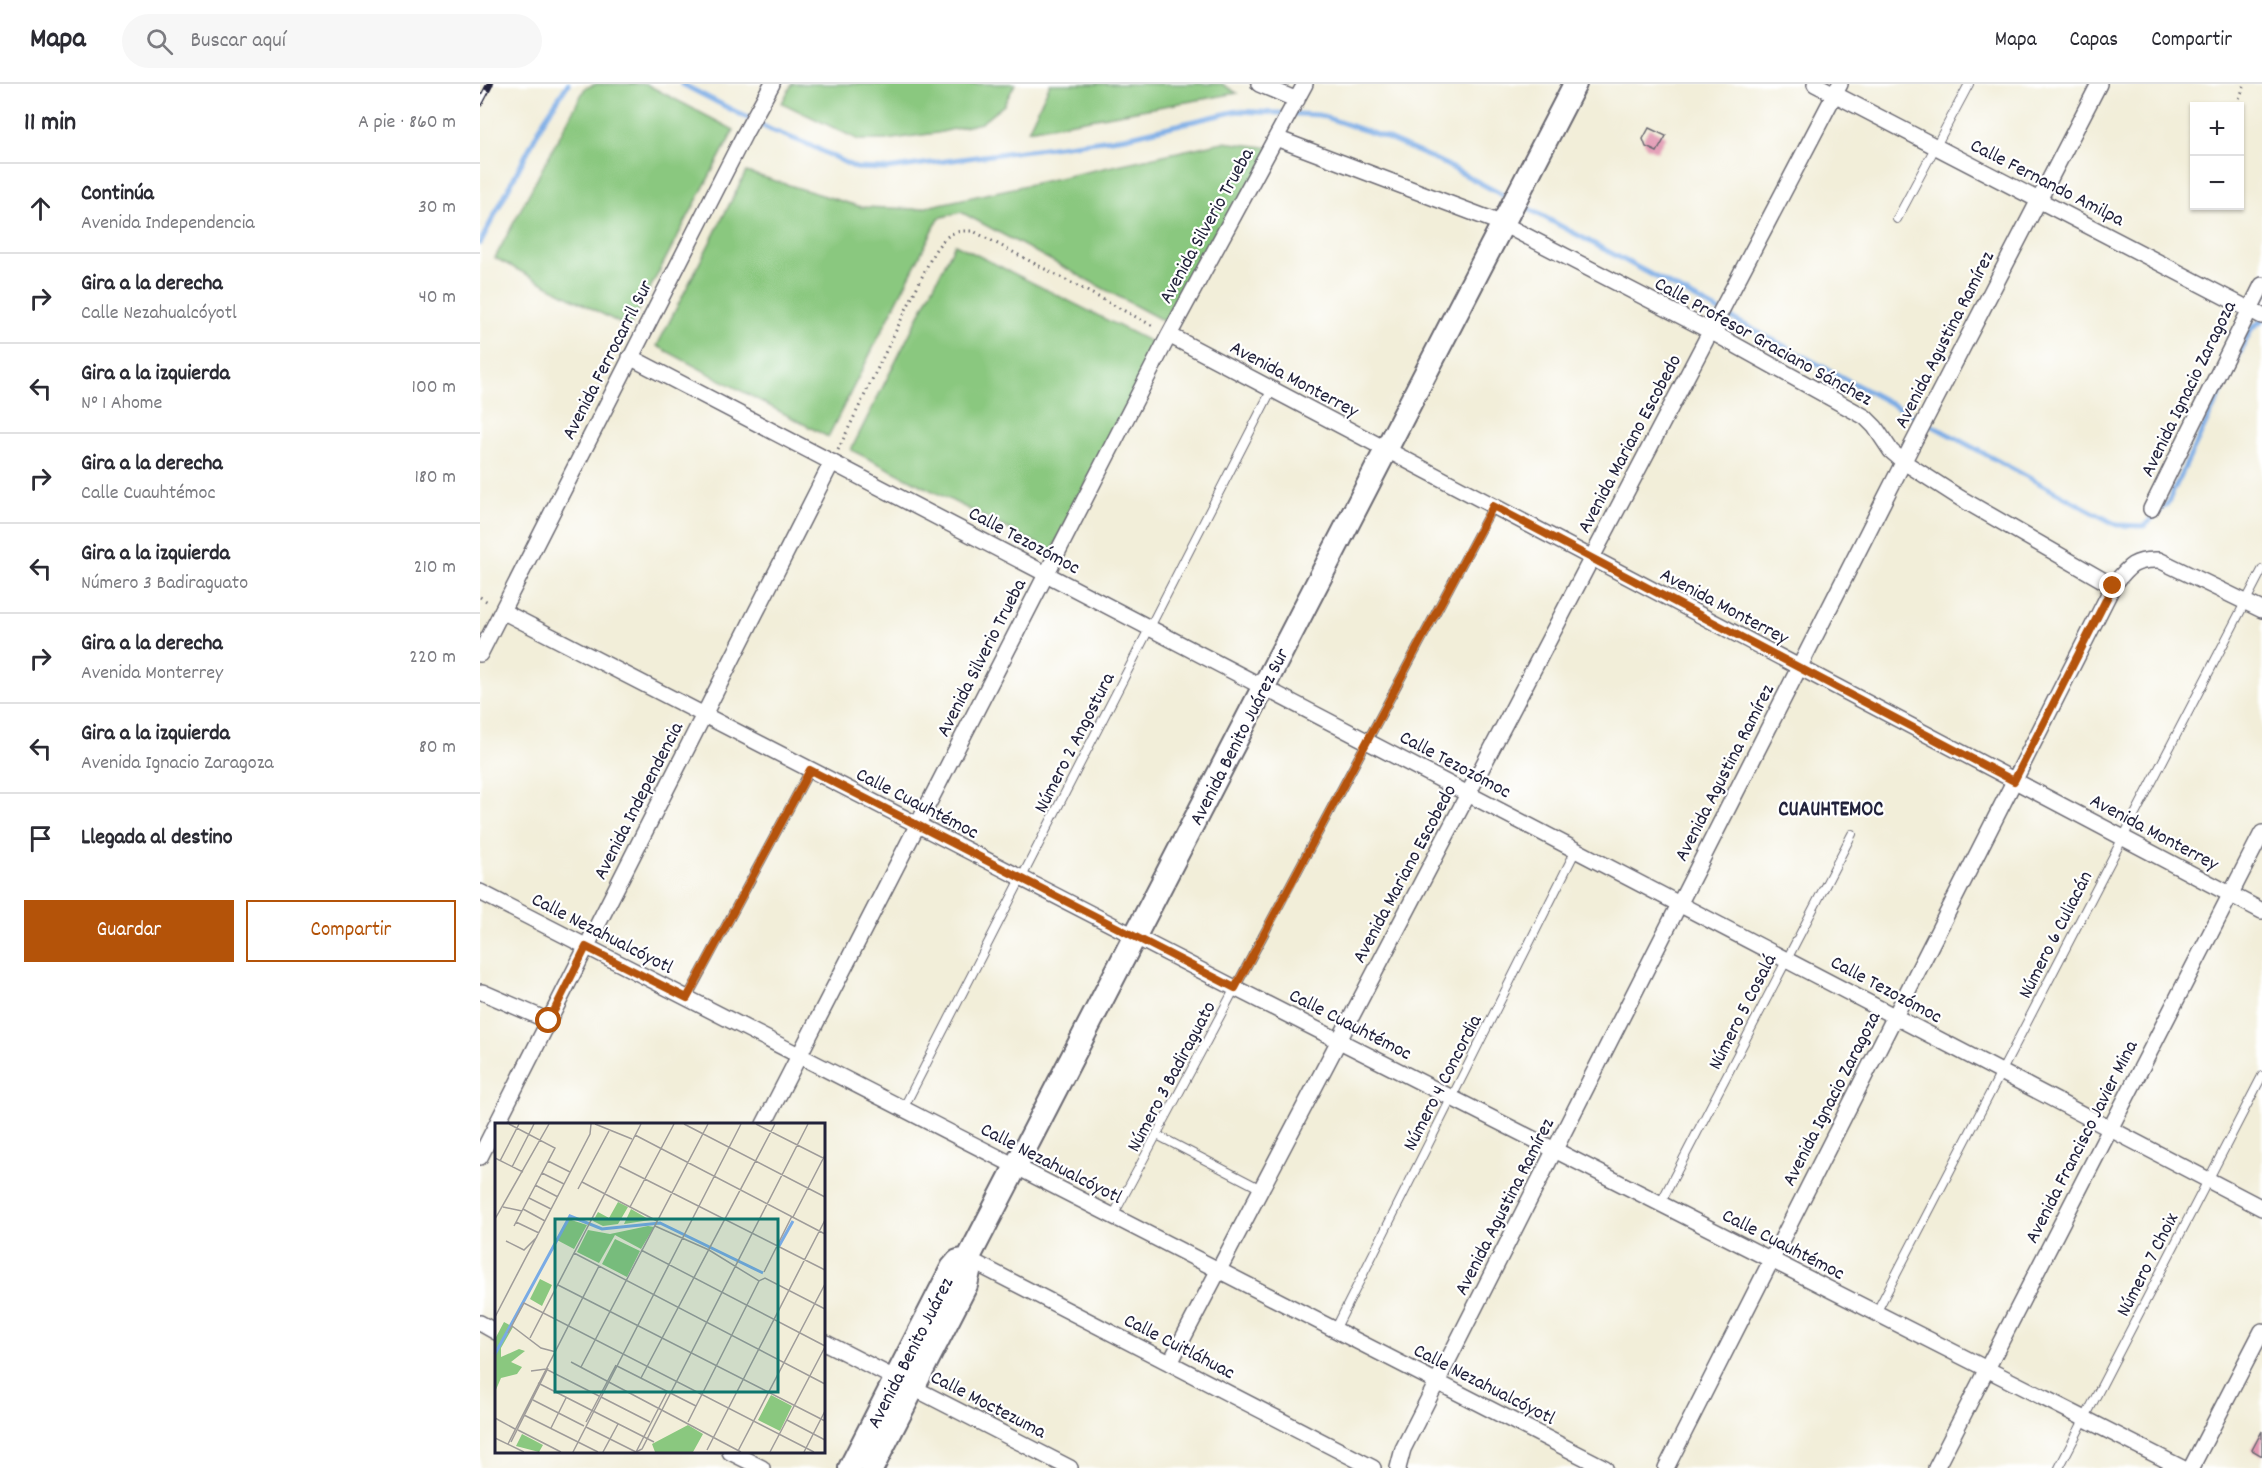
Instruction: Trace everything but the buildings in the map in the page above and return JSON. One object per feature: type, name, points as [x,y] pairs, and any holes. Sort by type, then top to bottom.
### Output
[{"type":"street","points":[[1259,84],[1297,100]]},
{"type":"street","name":"Avenida Silverio Trueba","points":[[765,1123],[1168,335],[1305,84]]},
{"type":"street","points":[[1506,219],[1575,84]]},
{"type":"street","name":"Calle Fernando Amilpa","points":[[1815,84],[1838,89],[1936,146],[2256,313]]},
{"type":"street","name":"Avenida Agustina Ramírez","points":[[1398,1468],[1403,1449],[1933,405],[2099,84]]},
{"type":"street","name":"Avenida Mariano Escobedo","points":[[1170,1363],[1838,89]]},
{"type":"street","name":"Avenida Ferrocarril Sur","points":[[480,654],[630,357],[769,91]]},
{"type":"street","name":"Calle Profesor Graciano Sánchez","points":[[1276,138],[1506,219],[1865,417],[1875,427],[1891,451],[1907,456],[1960,498],[2113,586]]},
{"type":"street","name":"Avenida Benito Juárez Sur","points":[[968,1259],[1506,219]]},
{"type":"street","name":"Avenida Ignacio Zaragoza","points":[[2151,509],[2256,313],[2262,285]]},
{"type":"street","name":"Avenida Monterrey","points":[[1168,335],[2262,911]]},
{"type":"street","name":"Calle Tezozómoc","points":[[630,357],[2262,1208]]},
{"type":"street","name":"Avenida Independencia","points":[[496,1123],[832,462]]},
{"type":"street","points":[[2113,586],[2126,570],[2142,559],[2159,560],[2262,610]]},
{"type":"street","name":"Avenida Ignacio Zaragoza","points":[[1666,1468],[2113,586]]},
{"type":"street","name":"Calle Cuauhtémoc","points":[[502,611],[1235,988],[2182,1468]]},
{"type":"street","name":"Avenida Francisco Javier Mina","points":[[1936,1468],[2262,833]]},
{"type":"street","name":"Calle Nezahualcóyotl","points":[[480,892],[1605,1468]]},
{"type":"street","points":[[482,992],[549,1021]]},
{"type":"street","name":"Avenida Independencia","points":[[481,1152],[495,1125]]},
{"type":"street","name":"Calle Cuitláhuac","points":[[968,1259],[1373,1468]]},
{"type":"street","name":"Avenida Benito Juárez","points":[[872,1468],[904,1383],[952,1268],[958,1261],[968,1259]]},
{"type":"street","points":[[480,1323],[495,1331]]},
{"type":"street","points":[[2191,1468],[2262,1331]]},
{"type":"street","name":"Calle Moctezuma","points":[[825,1343],[1070,1468]]},
{"type":"street","name":"Avenida Benito Juárez","points":[[850,1468],[904,1383]]},
{"type":"street","name":"Avenida Agustina Ramírez","points":[[1386,1468],[1403,1449]]},
{"type":"street","points":[[732,1453],[762,1468]]},
{"type":"lane","points":[[1897,219],[1969,84]]},
{"type":"lane","name":"Número 2 Angostura","points":[[903,1109],[1272,389]]},
{"type":"lane","name":"Número 3 Badiraguato","points":[[1113,1216],[1493,506]]},
{"type":"lane","name":"Número 6 Culiacán","points":[[1876,1313],[2262,570]]},
{"type":"lane","points":[[687,998],[810,770]]},
{"type":"lane","name":"Número 5 Cosalá","points":[[1660,1204],[1852,834]]},
{"type":"lane","name":"Número 4 Concordia","points":[[1335,1330],[1576,850]]},
{"type":"lane","name":"Número 7 Choix","points":[[2060,1468],[2262,1076]]},
{"type":"lane","points":[[1157,1135],[1261,1189]]},
{"type":"path","points":[[2238,102],[2245,84]]},
{"type":"path","points":[[832,462],[934,252],[944,238],[957,231],[973,231],[1168,335]]},
{"type":"green space","points":[[597,84],[646,84],[734,130],[629,328],[495,258],[585,88]]},
{"type":"green space","points":[[792,84],[1015,84],[1004,105],[981,123],[937,133],[885,140],[859,140],[782,103]]},
{"type":"green space","points":[[1050,84],[1222,84],[1237,93],[1028,130]]},
{"type":"green space","points":[[1223,142],[1274,148],[1171,325],[961,212],[939,218],[828,437],[657,346],[746,172],[861,207],[917,209]]},
{"type":"green space","points":[[955,244],[1157,345],[1052,551],[851,450]]},
{"type":"waterway","points":[[480,243],[544,120],[568,84]]},
{"type":"waterway","points":[[682,84],[771,130],[812,146],[856,168],[886,169],[1126,137],[1237,111],[1319,115],[1384,137],[1441,162],[1510,199]]},
{"type":"waterway","points":[[1518,203],[2117,525],[2144,526],[2167,504],[2252,328],[2262,320]]},
{"type":"railway","points":[[480,103],[490,84]]},
{"type":"district","name":"CUAUHTEMOC","points":[[1831,808]]},
{"type":"route","points":[[549,1021],[586,947],[687,998],[810,770],[1235,988],[1493,506],[2014,781],[2113,586]]}]
